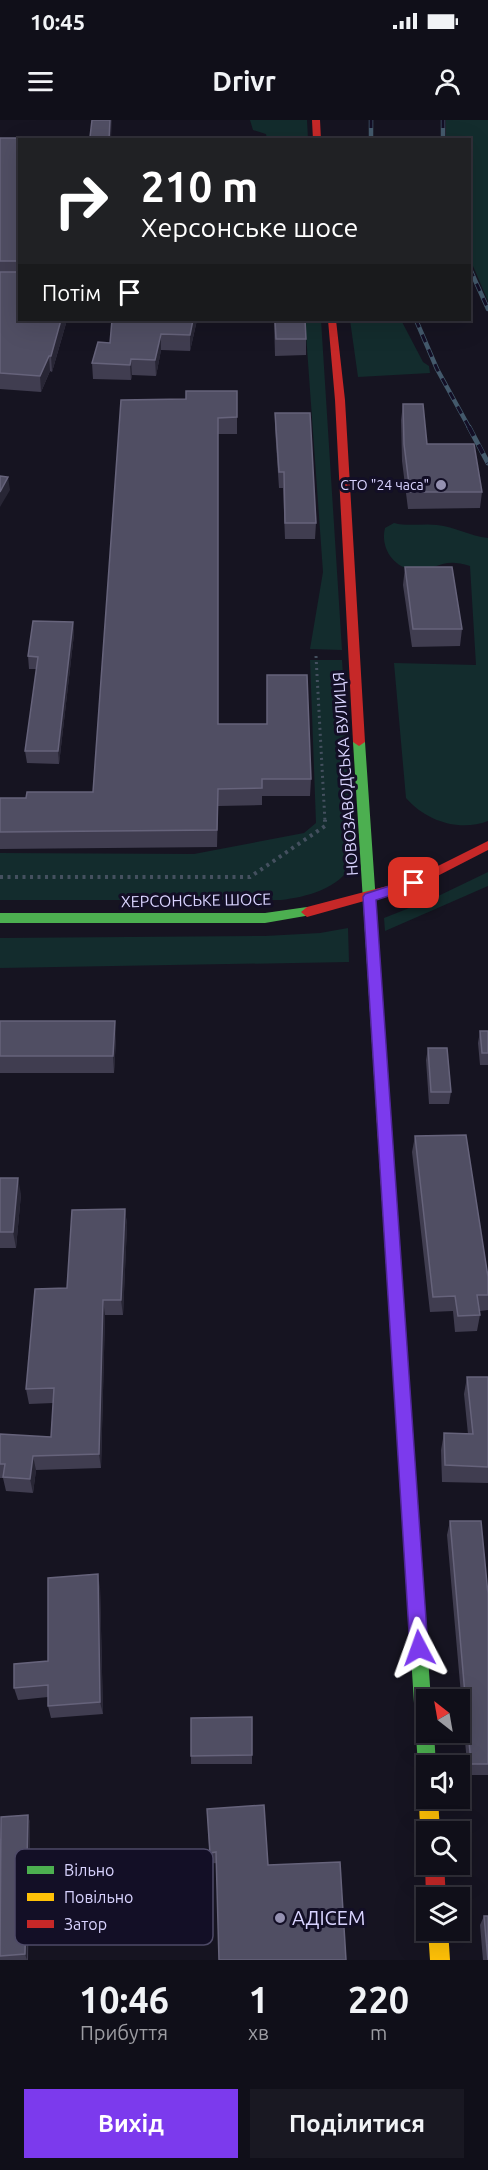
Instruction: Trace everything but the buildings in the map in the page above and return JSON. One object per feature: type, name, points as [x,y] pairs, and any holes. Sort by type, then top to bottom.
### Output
[{"type":"street","points":[[316,120],[317,138]]},
{"type":"street","name":"НОВОЗАВОДСЬКА ВУЛИЦЯ","points":[[332,321],[340,400],[353,656],[426,1755]]},
{"type":"street","name":"ХЕРСОНСЬКЕ ШОСЕ","points":[[0,918],[265,918],[319,910],[414,883],[488,845]]},
{"type":"street","points":[[439,1941],[440,1960]]},
{"type":"path","points":[[0,878],[250,877],[325,826],[316,656]]},
{"type":"green space","points":[[250,120],[307,120],[308,138],[267,138],[266,134],[253,130]]},
{"type":"green space","points":[[446,120],[488,120],[488,301],[471,261],[471,138],[446,138]]},
{"type":"green space","points":[[305,321],[321,321],[342,650],[310,649],[323,572]]},
{"type":"green space","points":[[350,321],[402,321],[423,362],[429,366],[430,373],[358,377]]},
{"type":"green space","points":[[394,523],[444,526],[488,538],[488,821],[466,825],[444,822],[423,813],[406,798],[394,663],[476,665],[470,566],[451,563],[414,570],[400,565],[394,561],[384,542],[385,528]]},
{"type":"green space","points":[[310,660],[342,660],[354,860],[339,880],[311,894],[281,900],[0,900],[0,853],[194,854],[304,833],[316,823]]},
{"type":"green space","points":[[488,872],[488,886],[385,931],[384,918],[432,899]]},
{"type":"green space","points":[[348,928],[349,962],[0,968],[0,938],[265,936],[320,933]]},
{"type":"railway","points":[[371,120],[371,138]]},
{"type":"railway","points":[[443,120],[443,138]]},
{"type":"railway","points":[[471,271],[488,309]]},
{"type":"railway","points":[[416,321],[437,369],[470,429]]},
{"type":"railway","points":[[469,427],[488,463]]},
{"type":"traffic: fast","points":[[359,742],[383,1108]]},
{"type":"traffic: fast","points":[[0,918],[265,918],[307,912]]},
{"type":"traffic: fast","points":[[409,1499],[426,1755]]},
{"type":"traffic: slow","points":[[383,1108],[409,1499]]},
{"type":"traffic: slow","points":[[430,1809],[430,1821]]},
{"type":"traffic: slow","points":[[439,1941],[440,1960]]},
{"type":"traffic: jam","points":[[316,120],[317,138]]},
{"type":"traffic: jam","points":[[332,321],[340,400],[359,742]]},
{"type":"traffic: jam","points":[[307,912],[414,883],[488,845]]},
{"type":"traffic: jam","points":[[435,1875],[435,1887]]},
{"type":"place","name":"СТО \"24 часа\"","points":[[441,485]]},
{"type":"place","name":"АДІСЕМ","points":[[280,1918]]},
{"type":"route","points":[[414,883],[369,897],[419,1648]]}]
